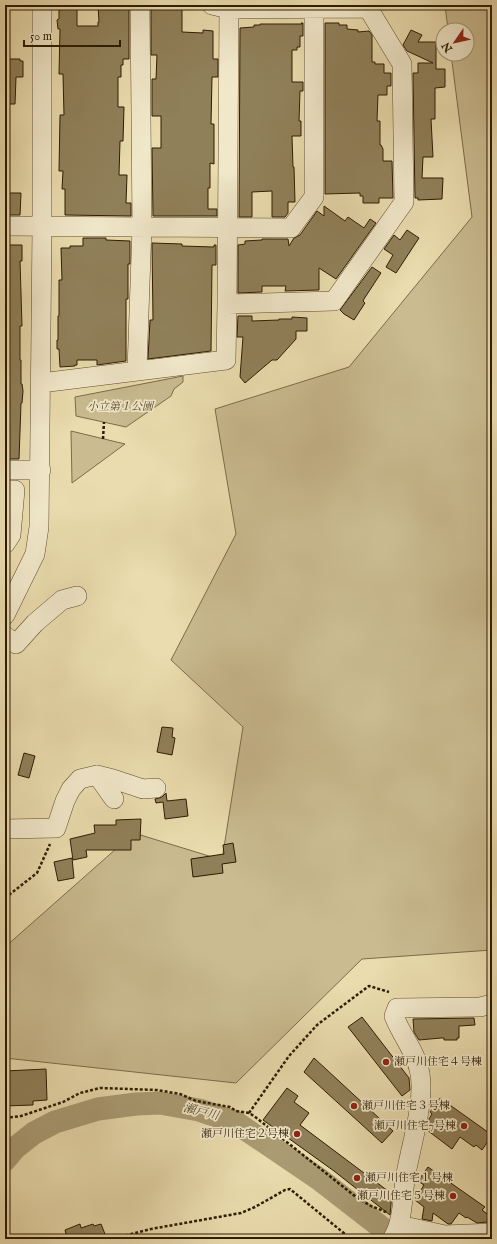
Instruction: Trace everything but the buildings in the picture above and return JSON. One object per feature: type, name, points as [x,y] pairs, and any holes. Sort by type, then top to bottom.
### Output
[{"type":"street","points":[[5,614],[35,554],[40,527],[42,5]]},
{"type":"street","points":[[137,370],[142,227],[140,5]]},
{"type":"street","points":[[41,383],[226,360],[227,228],[220,7],[314,9],[368,8],[402,64],[404,202],[334,301],[227,304]]},
{"type":"street","points":[[5,226],[291,228],[314,197],[314,9]]},
{"type":"street","points":[[5,470],[41,470]]},
{"type":"street","points":[[5,490],[15,490],[11,535],[5,544]]},
{"type":"street","points":[[5,636],[16,644],[35,623],[62,600],[77,596]]},
{"type":"street","points":[[97,775],[114,799]]},
{"type":"street","points":[[5,829],[56,828],[65,801],[71,789],[80,779],[97,775],[143,790],[156,788]]},
{"type":"street","points":[[492,1004],[480,1007],[397,1008],[394,1016],[398,1028],[416,1059],[420,1074],[422,1092],[396,1233],[445,1235],[492,1233]]},
{"type":"path","points":[[103,438],[104,422]]},
{"type":"path","points":[[5,898],[37,873],[56,828]]},
{"type":"path","points":[[249,1113],[289,1056],[317,1025],[369,986],[389,992]]},
{"type":"path","points":[[5,1118],[21,1116],[64,1102],[80,1093],[100,1088],[157,1090],[180,1094],[196,1101],[230,1107],[236,1111],[249,1113],[356,1197],[389,1214],[396,1233]]},
{"type":"path","points":[[111,1239],[151,1229],[241,1213],[285,1190],[290,1189],[351,1239]]},
{"type":"green space","points":[[445,5],[492,5],[492,950],[362,959],[236,1083],[5,1058],[5,947],[134,833],[222,860],[243,727],[171,660],[236,534],[215,409],[349,367],[472,217],[452,62],[475,62],[475,22],[447,22]]},
{"type":"green space","name":"小立第１公園","points":[[183,376],[183,382],[174,389],[171,396],[126,427],[76,416],[75,397]]},
{"type":"green space","name":"小立第１公園","points":[[71,431],[125,444],[72,483]]},
{"type":"waterway","name":"瀬戸川","points":[[5,1160],[15,1148],[34,1133],[55,1122],[98,1109],[136,1104],[160,1103],[199,1110],[235,1122],[319,1179],[395,1238],[399,1239]]},
{"type":"place","name":"瀬戸川住宅４号棟","points":[[386,1062]]},
{"type":"place","name":"瀬戸川住宅３号棟","points":[[354,1106]]},
{"type":"place","name":"瀬戸川住宅7号棟","points":[[464,1126]]},
{"type":"place","name":"瀬戸川住宅２号棟","points":[[297,1134]]},
{"type":"place","name":"瀬戸川住宅１号棟","points":[[357,1178]]},
{"type":"place","name":"瀬戸川住宅５号棟","points":[[453,1196]]}]
